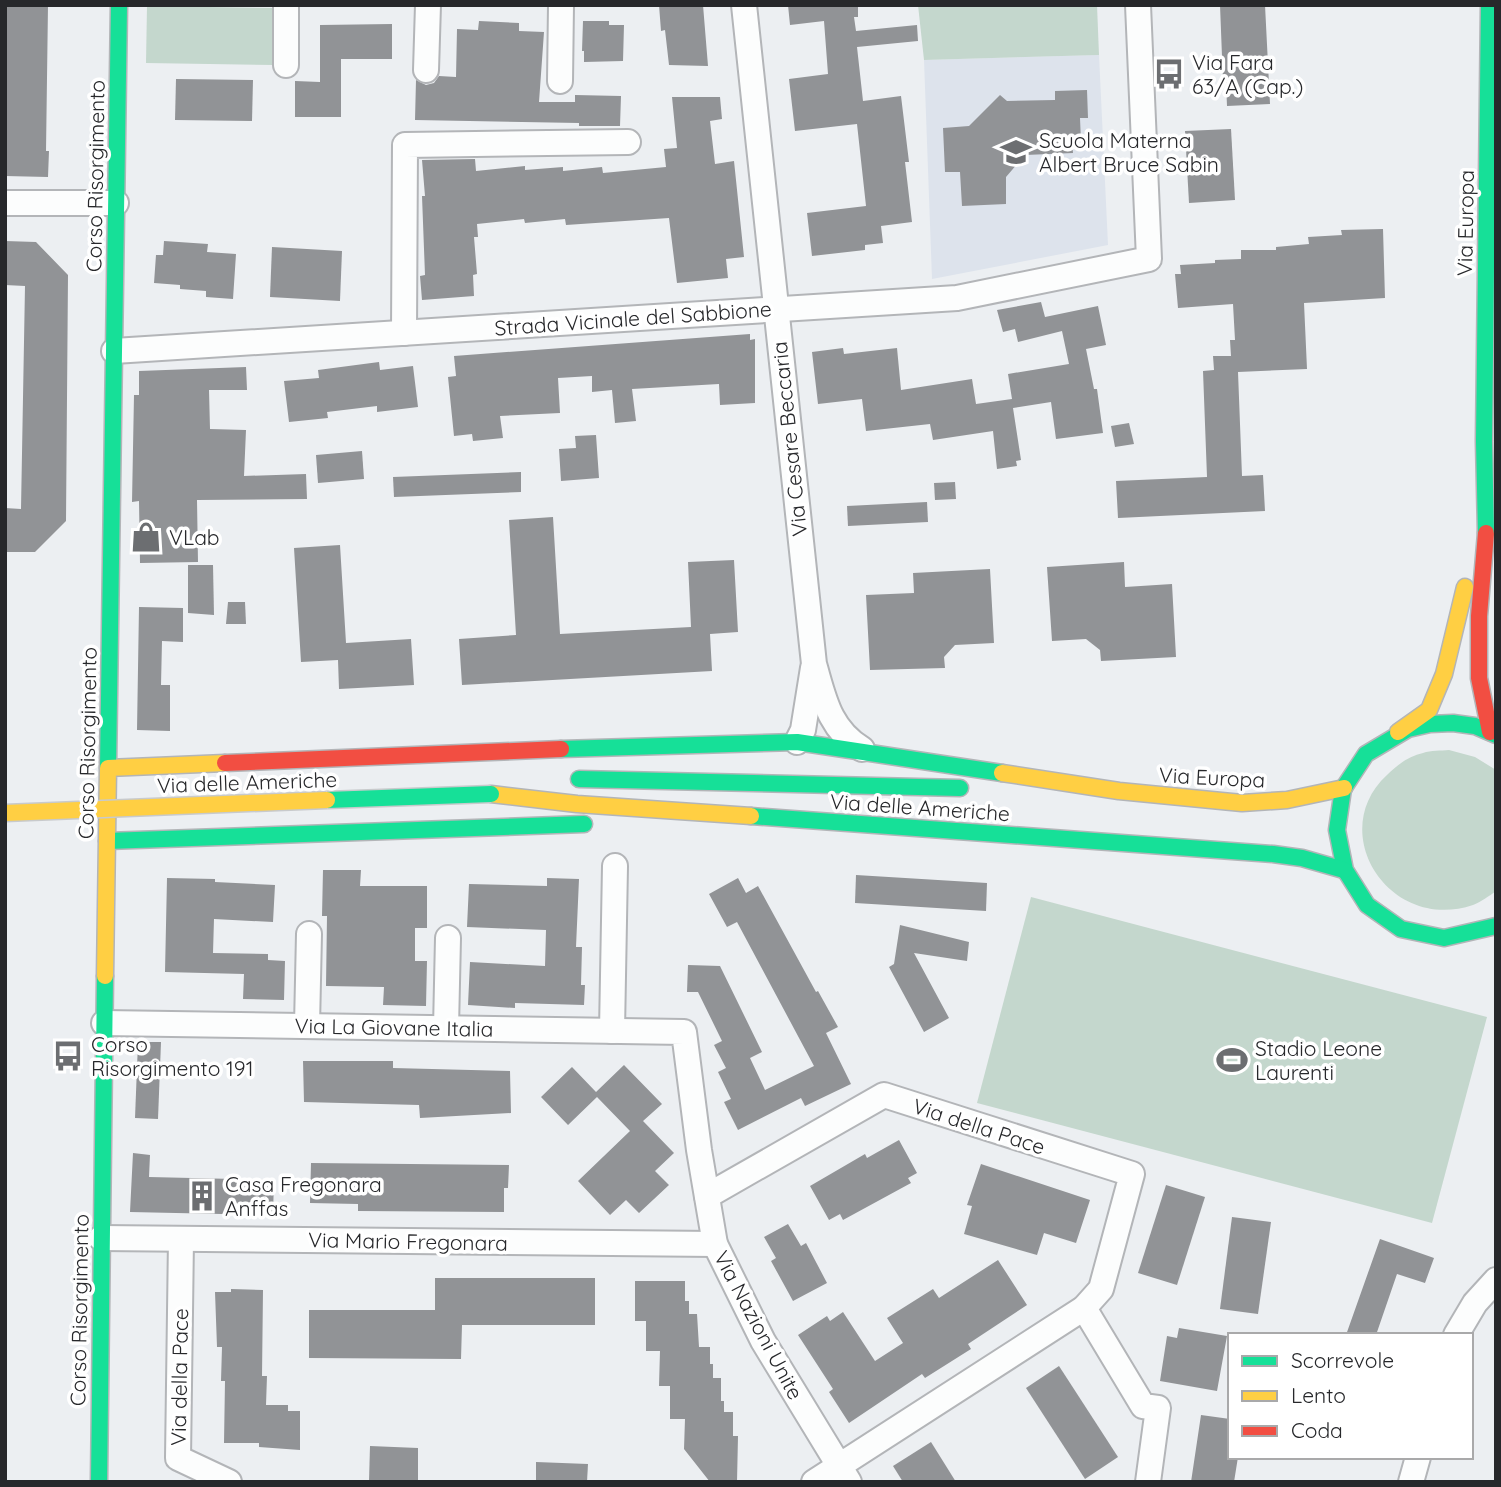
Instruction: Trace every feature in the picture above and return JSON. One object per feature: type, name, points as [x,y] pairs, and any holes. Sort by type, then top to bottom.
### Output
[{"type":"main road","name":"Corso Risorgimento","points":[[99,1482],[119,5]]},
{"type":"main road","name":"Via Europa","points":[[1489,5],[1483,441],[1486,528],[1479,616],[1479,678],[1493,734]]},
{"type":"main road","name":"Via Europa","points":[[1119,791],[1242,803],[1287,800],[1344,788],[1361,761],[1378,745],[1429,710],[1444,674],[1461,611],[1476,523],[1483,441]]},
{"type":"main road","points":[[1398,732],[1421,724],[1444,722],[1467,724],[1493,734]]},
{"type":"main road","points":[[108,768],[476,751],[787,757],[868,753],[1119,791]]},
{"type":"main road","points":[[715,782],[771,770],[787,757]]},
{"type":"main road","name":"Via delle Americhe","points":[[5,813],[491,794],[576,779],[1119,791]]},
{"type":"main road","points":[[1344,788],[1336,829],[1338,854],[1344,870],[1368,906],[1386,923],[1414,935],[1444,939],[1475,935],[1496,926]]},
{"type":"main road","name":"Via delle Americhe","points":[[491,794],[577,804],[1273,854],[1301,858],[1344,870]]},
{"type":"main road","points":[[107,841],[765,817]]},
{"type":"street","points":[[286,5],[286,65]]},
{"type":"street","points":[[426,70],[428,5]]},
{"type":"street","points":[[560,80],[561,5]]},
{"type":"street","name":"Via Cesare Beccaria","points":[[744,5],[814,664],[829,713],[845,739],[868,753]]},
{"type":"street","name":"Strada Vicinale del Sabbione","points":[[114,351],[957,298],[1149,259],[1138,5]]},
{"type":"street","points":[[404,332],[405,145],[628,142]]},
{"type":"street","points":[[5,202],[116,203]]},
{"type":"street","name":"Via Cesare Beccaria","points":[[787,757],[803,730],[814,664]]},
{"type":"street","points":[[612,1031],[615,866]]},
{"type":"street","points":[[307,1026],[309,934]]},
{"type":"street","points":[[446,1028],[448,938]]},
{"type":"street","name":"Via La Giovane Italia","points":[[104,1023],[684,1032]]},
{"type":"street","name":"Via Nazioni Unite","points":[[684,1032],[715,1244],[763,1341],[843,1474]]},
{"type":"street","name":"Via della Pace","points":[[707,1196],[884,1095],[1132,1174],[1101,1289],[1084,1308],[843,1474],[814,1482]]},
{"type":"street","name":"Via Mario Fregonara","points":[[101,1238],[715,1244]]},
{"type":"street","name":"Via della Pace","points":[[181,1238],[178,1458],[229,1482]]},
{"type":"street","points":[[1457,1333],[1475,1303],[1496,1280]]},
{"type":"street","points":[[1084,1308],[1143,1406],[1158,1408],[1148,1482]]},
{"type":"street","points":[[1411,1482],[1417,1459]]},
{"type":"shaded area","name":"Scuola Materna Albert Bruce Sabin","points":[[1099,55],[1108,245],[932,279],[924,60]]},
{"type":"green space","points":[[918,5],[1097,5],[1099,55],[924,60]]},
{"type":"green space","points":[[147,6],[275,8],[274,65],[146,63]]},
{"type":"green space","points":[[1449,750],[1475,757],[1496,770],[1496,891],[1473,905],[1443,910],[1415,905],[1393,891],[1375,872],[1365,849],[1362,823],[1369,798],[1395,768],[1418,754]]},
{"type":"green space","name":"Stadio Leone Laurenti","points":[[1031,897],[1487,1017],[1432,1223],[977,1103]]},
{"type":"building","points":[[5,5],[48,5],[48,177],[5,176]]},
{"type":"building","points":[[659,5],[703,5],[708,66],[669,65],[665,30],[661,31]]},
{"type":"building","points":[[788,5],[858,5],[858,17],[854,17],[856,31],[917,25],[918,41],[857,47],[863,101],[901,96],[909,162],[905,162],[912,222],[881,226],[883,243],[865,245],[865,250],[812,256],[807,213],[866,206],[857,124],[795,131],[789,79],[828,74],[824,21],[790,25]]},
{"type":"building","points":[[1220,5],[1265,5],[1270,104],[1227,106],[1226,82],[1223,82]]},
{"type":"building","points":[[479,21],[519,23],[519,31],[544,32],[539,102],[575,102],[575,95],[621,96],[620,126],[415,120],[416,80],[426,85],[434,83],[439,76],[456,77],[457,29],[478,30]]},
{"type":"building","points":[[583,21],[609,21],[609,25],[624,25],[623,61],[584,62]]},
{"type":"building","points":[[392,24],[392,59],[341,59],[341,117],[295,117],[295,81],[320,82],[320,25]]},
{"type":"building","points":[[176,79],[253,80],[252,121],[175,120]]},
{"type":"building","points":[[1087,90],[1088,118],[1080,118],[1081,142],[1072,142],[1073,153],[1025,155],[1006,177],[1006,204],[962,206],[960,172],[945,172],[943,128],[969,126],[1000,95],[1007,101],[1055,100],[1055,91]]},
{"type":"building","points":[[672,97],[720,97],[722,119],[710,121],[715,164],[734,161],[744,257],[726,259],[728,278],[677,283],[669,218],[566,225],[565,219],[525,223],[524,219],[477,224],[478,237],[474,237],[477,274],[473,275],[474,296],[422,300],[420,276],[425,275],[422,196],[425,196],[422,160],[475,159],[476,171],[525,166],[525,170],[563,167],[563,171],[602,167],[603,173],[666,167],[664,149],[677,148]]},
{"type":"building","points":[[1231,129],[1235,200],[1189,203],[1185,131]]},
{"type":"building","points":[[1383,229],[1385,298],[1304,303],[1307,369],[1238,372],[1242,476],[1263,475],[1265,511],[1118,518],[1116,481],[1207,477],[1203,371],[1214,370],[1213,356],[1231,356],[1230,340],[1235,340],[1233,304],[1178,308],[1175,274],[1181,274],[1180,265],[1241,259],[1241,250],[1276,250],[1276,247],[1309,244],[1308,237],[1342,235],[1341,230]]},
{"type":"building","points":[[5,241],[36,242],[68,275],[66,521],[35,552],[5,552],[5,508],[21,509],[25,286],[5,285]]},
{"type":"building","points":[[164,241],[208,244],[207,252],[236,254],[233,299],[206,297],[206,291],[154,283],[156,255],[163,255]]},
{"type":"building","points":[[272,247],[342,251],[340,301],[270,297]]},
{"type":"building","points":[[1041,302],[1045,317],[1098,306],[1106,345],[1086,349],[1094,389],[1097,389],[1103,433],[1056,439],[1051,402],[1013,408],[1021,460],[1016,461],[1017,466],[997,469],[993,431],[933,440],[930,424],[866,431],[862,399],[818,404],[812,352],[843,348],[844,354],[897,348],[901,390],[972,379],[976,404],[1012,399],[1008,374],[1069,364],[1062,331],[1018,342],[1015,329],[1003,332],[997,310]]},
{"type":"building","points":[[750,334],[750,340],[755,339],[755,403],[720,405],[719,384],[632,389],[636,421],[615,423],[612,390],[592,392],[592,376],[558,378],[560,413],[500,416],[503,438],[473,441],[472,434],[454,436],[448,377],[456,376],[454,356]]},
{"type":"building","points":[[379,362],[380,370],[413,366],[418,407],[377,412],[377,406],[327,412],[328,418],[289,422],[284,381],[319,378],[318,370]]},
{"type":"building","points":[[246,367],[247,390],[209,390],[210,429],[246,430],[244,476],[306,474],[307,499],[197,500],[198,562],[140,563],[139,501],[132,502],[134,395],[139,395],[139,371]]},
{"type":"building","points":[[1129,423],[1134,444],[1115,447],[1111,426]]},
{"type":"building","points":[[596,435],[599,478],[561,481],[559,449],[576,448],[575,436]]},
{"type":"building","points":[[362,451],[364,479],[318,483],[316,455]]},
{"type":"building","points":[[521,472],[521,492],[394,497],[393,477]]},
{"type":"building","points":[[955,482],[956,499],[935,500],[934,483]]},
{"type":"building","points":[[927,502],[928,522],[848,526],[847,506]]},
{"type":"building","points":[[553,517],[560,634],[691,627],[688,562],[734,560],[738,632],[710,634],[712,671],[462,685],[459,639],[516,635],[509,520]]},
{"type":"building","points":[[340,545],[346,643],[411,639],[414,685],[339,689],[338,660],[301,662],[294,548]]},
{"type":"building","points":[[1124,562],[1125,587],[1172,584],[1176,657],[1101,661],[1100,650],[1086,639],[1052,641],[1047,567]]},
{"type":"building","points":[[188,565],[213,565],[214,615],[188,613]]},
{"type":"building","points":[[990,569],[994,643],[955,645],[944,657],[945,668],[870,670],[866,595],[914,593],[913,573]]},
{"type":"building","points":[[228,602],[245,602],[246,624],[226,624]]},
{"type":"building","points":[[139,607],[183,608],[183,642],[162,641],[161,685],[170,685],[170,731],[137,730]]},
{"type":"building","points":[[323,870],[361,870],[360,886],[427,886],[427,928],[415,928],[415,961],[427,961],[426,1006],[383,1005],[384,987],[326,986],[327,916],[322,916]]},
{"type":"building","points":[[856,875],[987,883],[986,911],[855,903]]},
{"type":"building","points":[[167,878],[215,879],[215,882],[275,885],[273,922],[214,919],[213,953],[268,954],[268,960],[285,961],[284,1000],[243,999],[244,974],[165,972]]},
{"type":"building","points":[[547,878],[579,879],[576,947],[582,947],[581,985],[585,985],[584,1005],[515,1003],[515,1008],[468,1005],[470,962],[545,966],[546,930],[467,927],[469,884],[547,886]]},
{"type":"building","points":[[738,878],[746,893],[758,886],[838,1027],[826,1033],[851,1084],[805,1106],[801,1098],[738,1130],[724,1102],[731,1099],[718,1072],[726,1068],[714,1045],[722,1041],[698,992],[687,992],[688,965],[720,966],[762,1052],[750,1058],[765,1090],[814,1066],[737,922],[727,927],[709,894]]},
{"type":"building","points":[[900,925],[969,942],[967,961],[914,953],[949,1018],[924,1032],[889,967],[894,964]]},
{"type":"building","points":[[138,1042],[161,1042],[158,1119],[135,1118]]},
{"type":"building","points":[[303,1061],[393,1061],[393,1068],[510,1071],[511,1113],[420,1118],[419,1105],[304,1102]]},
{"type":"building","points":[[624,1065],[662,1104],[643,1121],[674,1153],[655,1171],[669,1185],[639,1213],[626,1200],[610,1215],[578,1181],[630,1131],[597,1097],[568,1125],[541,1097],[572,1067],[596,1092]]},
{"type":"building","points":[[899,1140],[917,1173],[908,1178],[911,1183],[843,1220],[840,1214],[829,1220],[810,1186],[865,1154],[867,1158]]},
{"type":"building","name":"Casa Fregonara Anffas","points":[[133,1153],[150,1155],[149,1177],[274,1180],[273,1215],[130,1212]]},
{"type":"building","points":[[311,1163],[509,1165],[508,1188],[504,1188],[504,1212],[358,1211],[358,1204],[310,1203]]},
{"type":"building","points":[[981,1164],[1090,1200],[1076,1243],[1044,1233],[1037,1255],[964,1234],[972,1206],[967,1205]]},
{"type":"building","points":[[1166,1185],[1205,1197],[1177,1285],[1138,1273]]},
{"type":"building","points":[[1232,1217],[1271,1222],[1258,1314],[1220,1309]]},
{"type":"building","points":[[788,1224],[801,1246],[806,1243],[827,1283],[793,1301],[771,1261],[776,1258],[764,1237]]},
{"type":"building","points":[[1380,1239],[1434,1258],[1425,1283],[1397,1274],[1377,1333],[1347,1333]]},
{"type":"building","points":[[998,1260],[1027,1305],[968,1344],[971,1349],[925,1378],[922,1374],[849,1423],[829,1392],[833,1389],[798,1335],[827,1316],[830,1321],[843,1312],[875,1361],[903,1343],[887,1318],[933,1289],[939,1298]]},
{"type":"building","points":[[435,1278],[595,1278],[595,1325],[462,1325],[461,1359],[309,1358],[309,1310],[435,1310]]},
{"type":"building","points":[[635,1281],[685,1281],[685,1301],[689,1301],[689,1314],[697,1314],[699,1347],[710,1347],[713,1378],[721,1378],[724,1412],[733,1412],[733,1436],[738,1436],[737,1482],[710,1482],[684,1449],[685,1419],[670,1419],[670,1386],[659,1386],[660,1351],[646,1351],[646,1321],[635,1321]]},
{"type":"building","points":[[231,1289],[263,1290],[262,1376],[267,1376],[266,1405],[288,1405],[288,1411],[300,1411],[300,1450],[259,1447],[259,1443],[224,1443],[225,1381],[221,1381],[222,1347],[217,1347],[215,1292],[231,1292]]},
{"type":"building","points":[[1179,1328],[1227,1336],[1217,1391],[1160,1381],[1167,1336],[1177,1338]]},
{"type":"building","points":[[1059,1366],[1118,1457],[1085,1479],[1026,1388]]},
{"type":"building","points":[[1201,1415],[1228,1419],[1228,1459],[1238,1459],[1234,1482],[1191,1482]]},
{"type":"building","points":[[931,1442],[956,1482],[903,1482],[893,1466]]},
{"type":"building","points":[[370,1446],[418,1448],[418,1482],[369,1482]]},
{"type":"building","points":[[536,1462],[588,1464],[587,1482],[536,1482]]},
{"type":"traffic: fast","points":[[108,768],[119,5]]},
{"type":"traffic: fast","points":[[1486,533],[1484,441],[1489,5]]},
{"type":"traffic: fast","points":[[1496,735],[1475,726],[1430,724],[1408,729],[1366,754],[1343,789],[1337,830],[1345,870],[1367,905],[1401,929],[1444,938],[1496,926]]},
{"type":"traffic: fast","points":[[561,749],[797,742],[1002,773]]},
{"type":"traffic: fast","points":[[579,779],[960,788]]},
{"type":"traffic: fast","points":[[327,800],[491,794]]},
{"type":"traffic: fast","points":[[751,816],[1273,854],[1302,858],[1344,870]]},
{"type":"traffic: fast","points":[[107,841],[584,824]]},
{"type":"traffic: fast","points":[[99,1482],[105,976]]},
{"type":"traffic: slow","points":[[1398,732],[1429,710],[1444,674],[1465,587]]},
{"type":"traffic: slow","points":[[105,976],[108,768],[225,763]]},
{"type":"traffic: slow","points":[[1002,773],[1119,791],[1242,803],[1287,800],[1344,788]]},
{"type":"traffic: slow","points":[[491,794],[577,804],[751,816]]},
{"type":"traffic: slow","points":[[5,813],[327,800]]},
{"type":"traffic: jam","points":[[1486,533],[1479,616],[1479,678],[1490,732]]},
{"type":"traffic: jam","points":[[225,763],[561,749]]},
{"type":"place","name":"Via Fara 63/A (Cap.)","points":[[1169,74]]},
{"type":"place","name":"Scuola Materna Albert Bruce Sabin","points":[[1016,152]]},
{"type":"place","name":"VLab","points":[[146,537]]},
{"type":"place","name":"Corso Risorgimento 191","points":[[68,1056]]},
{"type":"place","name":"Stadio Leone Laurenti","points":[[1232,1060]]},
{"type":"place","name":"Casa Fregonara Anffas","points":[[202,1196]]}]
